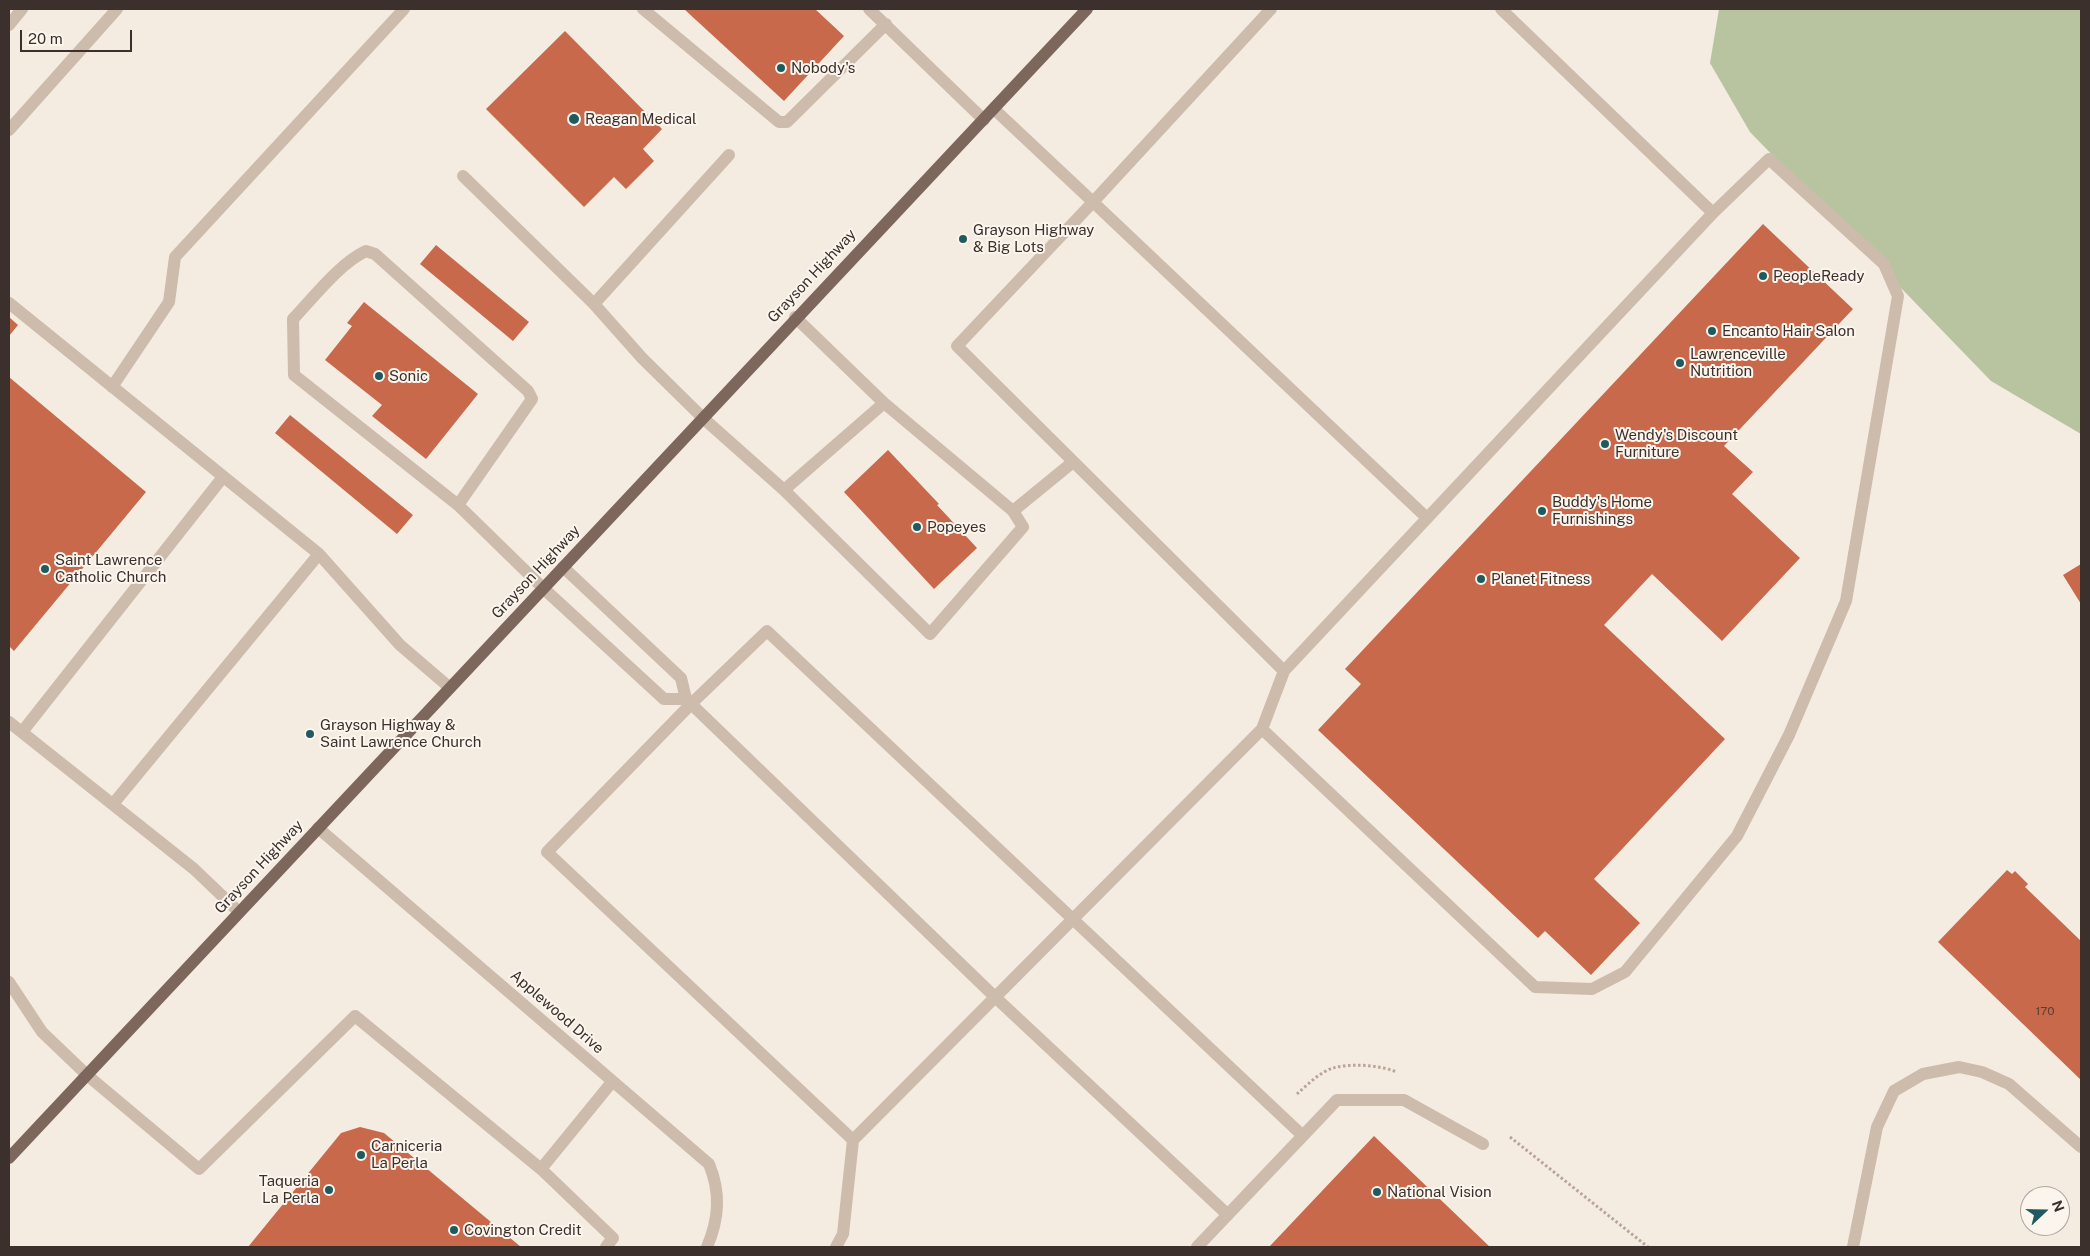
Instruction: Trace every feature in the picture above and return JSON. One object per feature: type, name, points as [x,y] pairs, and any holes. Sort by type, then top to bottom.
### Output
[{"type":"main road","name":"Grayson Highway","points":[[9,1158],[703,418],[795,317],[984,120],[1087,9]]},
{"type":"street","points":[[9,25],[22,9]]},
{"type":"street","points":[[9,130],[117,9]]},
{"type":"street","points":[[112,387],[169,302],[175,257],[404,9]]},
{"type":"street","points":[[644,9],[779,122],[787,122],[886,24]]},
{"type":"street","points":[[870,9],[984,120]]},
{"type":"street","points":[[1271,9],[957,346],[1284,671]]},
{"type":"street","points":[[1501,9],[1713,213]]},
{"type":"street","points":[[994,109],[1427,518]]},
{"type":"street","points":[[594,304],[729,155]]},
{"type":"street","points":[[836,1247],[843,1234],[853,1140],[1262,729],[1284,671],[1713,213],[1769,159],[1884,264],[1898,296],[1846,601],[1790,735],[1737,836],[1625,972],[1592,989],[1535,987],[1262,729]]},
{"type":"street","points":[[463,176],[594,304],[642,358],[703,418],[784,490],[930,634],[1024,527],[1013,511],[884,402],[795,317]]},
{"type":"street","points":[[458,505],[532,398],[521,385],[375,254],[366,251],[358,255],[293,319],[294,375],[458,505],[543,588],[664,699],[689,701]]},
{"type":"street","points":[[9,303],[319,554],[400,645],[449,687]]},
{"type":"street","points":[[784,490],[884,402]]},
{"type":"street","points":[[1013,511],[1073,462]]},
{"type":"street","points":[[22,732],[223,477]]},
{"type":"street","points":[[114,804],[319,554]]},
{"type":"street","points":[[562,567],[681,678],[689,701],[995,997],[1228,1215]]},
{"type":"street","points":[[853,1140],[547,852],[689,701],[767,631],[1302,1136]]},
{"type":"street","points":[[9,722],[194,869],[239,912]]},
{"type":"street","name":"Applewood Drive","points":[[318,828],[709,1164],[717,1184],[717,1205],[712,1234],[706,1247]]},
{"type":"street","points":[[9,982],[42,1032],[87,1075],[199,1169],[355,1016],[541,1169],[610,1243]]},
{"type":"street","points":[[1853,1247],[1877,1128],[1894,1091],[1923,1074],[1959,1067],[1982,1072],[2009,1084],[2081,1147]]},
{"type":"street","points":[[541,1169],[612,1082]]},
{"type":"street","points":[[1197,1247],[1337,1100],[1404,1100],[1483,1144]]},
{"type":"green space","points":[[1719,9],[2081,9],[2081,434],[1991,381],[1750,132],[1710,63]]},
{"type":"building","name":"Nobody's","points":[[684,9],[815,9],[844,36],[784,101]]},
{"type":"building","name":"Reagan Medical","points":[[565,31],[662,129],[643,149],[654,161],[626,189],[614,177],[584,207],[486,109]]},
{"type":"building","points":[[1763,224],[1853,309],[1724,446],[1753,472],[1732,494],[1800,558],[1722,641],[1652,574],[1604,625],[1725,739],[1594,879],[1640,923],[1591,975],[1545,931],[1538,938],[1318,730],[1361,684],[1345,669]]},
{"type":"building","points":[[436,245],[529,322],[513,341],[420,264]]},
{"type":"building","points":[[364,302],[478,394],[426,459],[372,416],[382,405],[325,360],[352,326],[347,323]]},
{"type":"building","points":[[9,317],[18,325],[9,336]]},
{"type":"building","name":"Saint Lawrence Catholic Church","points":[[9,377],[146,492],[14,651],[9,646]]},
{"type":"building","points":[[290,415],[413,515],[397,534],[275,433]]},
{"type":"building","name":"Popeyes","points":[[888,450],[977,548],[934,589],[844,492]]},
{"type":"building","points":[[2081,564],[2081,604],[2063,575]]},
{"type":"building","points":[[2007,870],[2012,874],[2015,871],[2028,884],[2025,887],[2081,941],[2081,1080],[1938,942]]},
{"type":"building","points":[[360,1127],[384,1133],[521,1247],[248,1247],[341,1133]]},
{"type":"building","name":"National Vision","points":[[1374,1136],[1490,1247],[1269,1247]]},
{"type":"place","name":"Nobody's","points":[[781,68]]},
{"type":"place","name":"Reagan Medical","points":[[574,119]]},
{"type":"place","name":"Grayson Highway & Big Lots","points":[[963,239]]},
{"type":"place","name":"PeopleReady","points":[[1763,276]]},
{"type":"place","name":"Encanto Hair Salon","points":[[1712,331]]},
{"type":"place","name":"Lawrenceville Nutrition","points":[[1680,363]]},
{"type":"place","name":"Sonic","points":[[379,376]]},
{"type":"place","name":"Wendy's Discount Furniture","points":[[1605,444]]},
{"type":"place","name":"Buddy's Home Furnishings","points":[[1542,511]]},
{"type":"place","name":"Popeyes","points":[[917,527]]},
{"type":"place","name":"Saint Lawrence Catholic Church","points":[[45,569]]},
{"type":"place","name":"Planet Fitness","points":[[1481,579]]},
{"type":"place","name":"Grayson Highway & Saint Lawrence Church","points":[[310,734]]},
{"type":"place","name":"Carniceria La Perla","points":[[361,1155]]},
{"type":"place","name":"Taqueria La Perla","points":[[329,1190]]},
{"type":"place","name":"National Vision","points":[[1377,1192]]},
{"type":"place","name":"Covington Credit","points":[[454,1230]]}]
